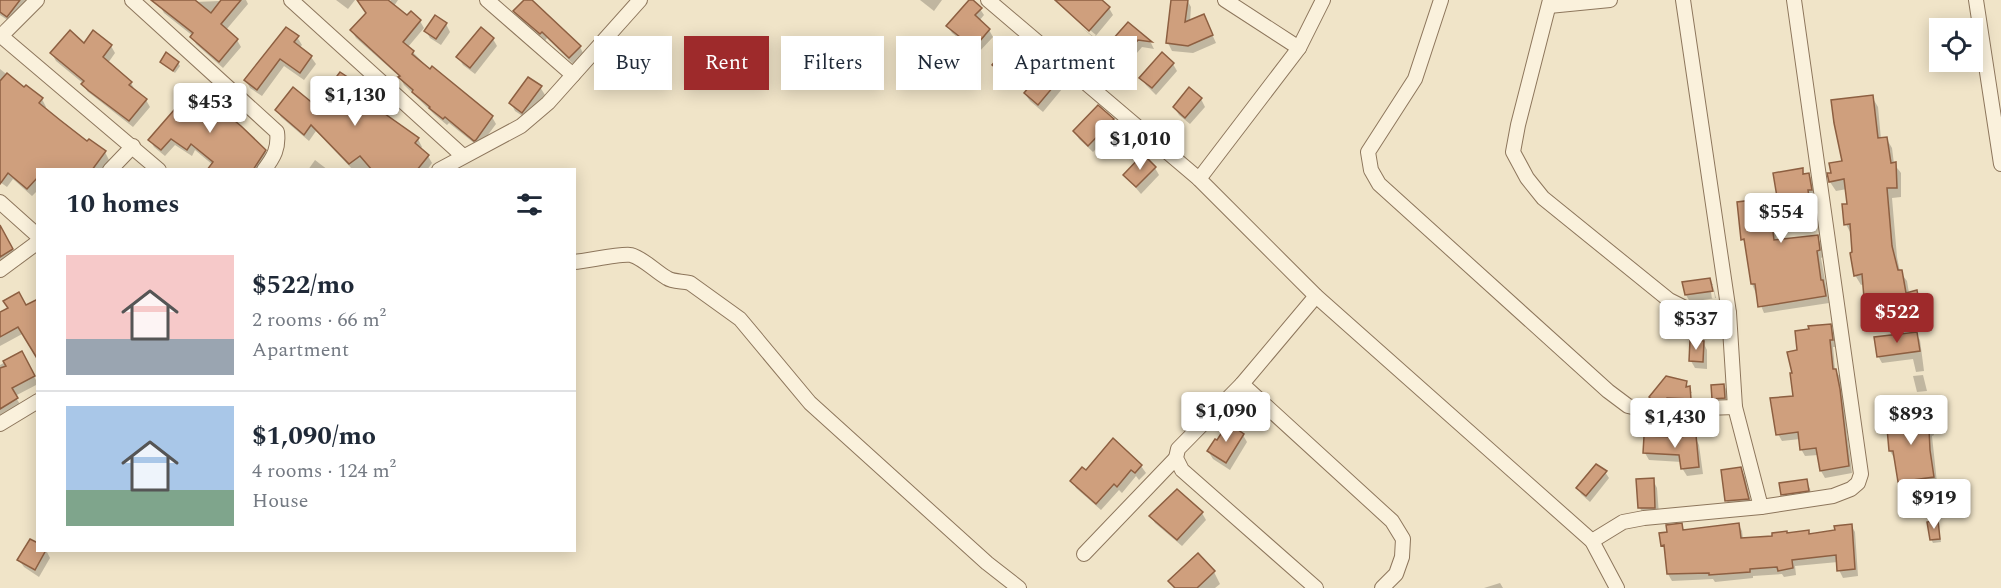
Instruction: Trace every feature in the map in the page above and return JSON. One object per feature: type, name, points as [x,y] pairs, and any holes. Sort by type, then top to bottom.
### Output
[{"type":"street","points":[[37,0],[1,36],[157,168]]},
{"type":"street","points":[[132,0],[277,132],[278,146],[273,159],[266,168]]},
{"type":"street","points":[[291,0],[463,156]]},
{"type":"street","points":[[488,0],[573,75]]},
{"type":"street","points":[[442,168],[521,126],[548,103],[640,0]]},
{"type":"street","points":[[988,0],[1199,179],[1316,296],[1592,542],[1617,588]]},
{"type":"street","points":[[1225,0],[1299,48]]},
{"type":"street","points":[[1199,179],[1299,48],[1323,0]]},
{"type":"street","points":[[1442,0],[1415,79],[1368,152],[1371,170],[1379,184],[1608,391],[1628,406],[1646,410],[1735,407]]},
{"type":"street","points":[[1610,0],[1550,3],[1513,152],[1527,178],[1543,198],[1668,300],[1697,314],[1729,313]]},
{"type":"street","points":[[1683,0],[1729,313],[1735,407],[1761,507]]},
{"type":"street","points":[[1592,542],[1623,522],[1761,507],[1833,496],[1851,489],[1858,483],[1861,474],[1794,0]]},
{"type":"street","points":[[1976,0],[2001,164]]},
{"type":"street","points":[[112,168],[133,146]]},
{"type":"street","points":[[0,202],[36,234]]},
{"type":"street","points":[[0,270],[36,243]]},
{"type":"street","points":[[576,262],[632,255],[670,280],[690,283],[740,319],[810,403],[987,563],[1019,588]]},
{"type":"street","points":[[1084,554],[1176,458],[1178,449],[1242,384],[1316,296]]},
{"type":"street","points":[[1242,384],[1392,521],[1403,539],[1402,557],[1396,574],[1382,588]]},
{"type":"street","points":[[0,424],[36,402]]},
{"type":"street","points":[[1176,458],[1182,470],[1316,588]]},
{"type":"building","points":[[0,0],[20,0],[7,17],[0,12]]},
{"type":"building","points":[[151,0],[195,0],[211,13],[221,0],[241,0],[221,24],[238,39],[219,62],[190,37],[193,33]]},
{"type":"building","points":[[357,0],[388,0],[407,15],[411,11],[421,20],[403,42],[414,51],[412,54],[430,69],[432,66],[493,116],[476,140],[474,141],[445,117],[443,119],[429,108],[398,77],[400,76],[350,30],[366,13]]},
{"type":"building","points":[[524,0],[532,0],[581,46],[569,58],[542,32],[540,34],[513,11]]},
{"type":"building","points":[[969,0],[973,0],[982,8],[975,15],[990,29],[981,40],[981,36],[959,36],[946,26]]},
{"type":"building","points":[[1055,0],[1102,0],[1110,7],[1089,31]]},
{"type":"building","points":[[1171,0],[1188,0],[1185,22],[1204,14],[1213,35],[1188,46],[1166,43]]},
{"type":"building","points":[[435,15],[447,23],[436,39],[424,31]]},
{"type":"building","points":[[1128,22],[1152,42],[1137,41],[1137,36],[1116,36]]},
{"type":"building","points":[[286,27],[299,36],[294,42],[312,56],[300,73],[280,59],[257,90],[244,80]]},
{"type":"building","points":[[481,27],[494,38],[470,68],[456,57]]},
{"type":"building","points":[[70,30],[84,43],[93,30],[112,45],[103,57],[132,82],[129,85],[147,99],[129,121],[89,91],[81,84],[84,81],[50,53]]},
{"type":"building","points":[[166,52],[179,62],[173,71],[160,62]]},
{"type":"building","points":[[1162,52],[1174,63],[1152,88],[1139,78]]},
{"type":"building","points":[[340,72],[352,80],[348,85],[419,138],[415,143],[429,155],[419,168],[370,168],[360,156],[349,164],[311,125],[304,135],[275,110],[293,87],[315,105]]},
{"type":"building","points":[[7,73],[24,87],[26,85],[43,98],[39,103],[87,141],[89,139],[106,151],[93,168],[36,168],[36,179],[27,189],[8,173],[0,184],[0,81]]},
{"type":"building","points":[[528,77],[542,86],[522,113],[509,103]]},
{"type":"building","points":[[194,87],[266,150],[254,168],[208,168],[213,162],[191,144],[187,150],[171,139],[161,150],[148,140]]},
{"type":"building","points":[[1189,87],[1202,98],[1185,118],[1173,107]]},
{"type":"building","points":[[1026,90],[1051,90],[1038,105],[1024,93]]},
{"type":"building","points":[[1873,95],[1878,138],[1887,137],[1891,163],[1896,162],[1897,188],[1887,188],[1892,246],[1898,270],[1902,270],[1906,293],[1917,290],[1919,302],[1865,310],[1862,274],[1854,276],[1850,253],[1852,252],[1850,224],[1844,225],[1842,204],[1847,204],[1844,179],[1829,182],[1827,173],[1831,173],[1829,163],[1842,161],[1831,100]]},
{"type":"building","points":[[1098,105],[1114,119],[1088,146],[1073,131]]},
{"type":"building","points":[[1143,154],[1156,167],[1136,187],[1123,175]]},
{"type":"building","points":[[1803,168],[1803,174],[1809,173],[1812,190],[1808,190],[1811,211],[1771,216],[1774,240],[1818,235],[1820,250],[1817,251],[1826,296],[1758,307],[1755,284],[1751,284],[1744,239],[1741,240],[1737,202],[1777,197],[1773,173]]},
{"type":"building","points":[[0,225],[13,249],[0,257]]},
{"type":"building","points":[[1710,278],[1713,291],[1685,295],[1682,282]]},
{"type":"building","points":[[19,292],[26,305],[36,300],[36,357],[18,327],[0,337],[0,312],[8,308],[3,301]]},
{"type":"building","points":[[1831,324],[1833,369],[1836,369],[1840,389],[1849,466],[1820,471],[1816,448],[1800,450],[1798,432],[1776,435],[1770,398],[1793,396],[1790,373],[1792,373],[1787,352],[1797,350],[1795,331],[1809,329],[1808,326]]},
{"type":"building","points":[[1917,332],[1920,351],[1877,357],[1874,337]]},
{"type":"building","points":[[1690,340],[1704,341],[1703,362],[1689,361]]},
{"type":"building","points":[[22,351],[35,376],[12,388],[18,398],[0,409],[0,368],[6,366],[3,361]]},
{"type":"building","points":[[1666,376],[1687,381],[1686,387],[1690,386],[1691,399],[1667,398],[1653,401],[1649,397]]},
{"type":"building","points":[[1724,384],[1725,398],[1712,399],[1711,385]]},
{"type":"building","points":[[1916,414],[1917,416],[1929,415],[1930,450],[1934,477],[1898,482],[1893,451],[1889,451],[1886,417]]},
{"type":"building","points":[[1228,423],[1244,434],[1226,463],[1207,451]]},
{"type":"building","points":[[1696,435],[1699,467],[1681,469],[1679,455],[1643,453],[1644,436]]},
{"type":"building","points":[[1113,438],[1142,465],[1135,473],[1131,470],[1117,487],[1114,484],[1096,504],[1070,481],[1082,467],[1086,470]]},
{"type":"building","points":[[1596,464],[1607,471],[1586,496],[1576,488]]},
{"type":"building","points":[[1741,467],[1749,499],[1725,501],[1721,470]]},
{"type":"building","points":[[1654,478],[1655,508],[1638,508],[1636,479]]},
{"type":"building","points":[[1807,479],[1809,491],[1781,495],[1779,483]]},
{"type":"building","points":[[1177,489],[1203,512],[1177,540],[1149,516]]},
{"type":"building","points":[[1938,520],[1940,539],[1930,540],[1927,522]]},
{"type":"building","points":[[1682,523],[1683,530],[1739,523],[1741,538],[1772,536],[1772,533],[1787,531],[1787,533],[1809,530],[1809,534],[1835,530],[1834,526],[1852,524],[1855,569],[1837,571],[1836,555],[1792,560],[1793,568],[1778,571],[1777,567],[1750,569],[1750,572],[1709,575],[1709,573],[1667,574],[1664,545],[1661,546],[1659,533],[1667,532],[1666,525]]},
{"type":"building","points":[[30,539],[36,542],[36,552],[45,552],[35,570],[17,560]]},
{"type":"building","points":[[1198,553],[1215,571],[1197,588],[1175,588],[1168,581]]}]
